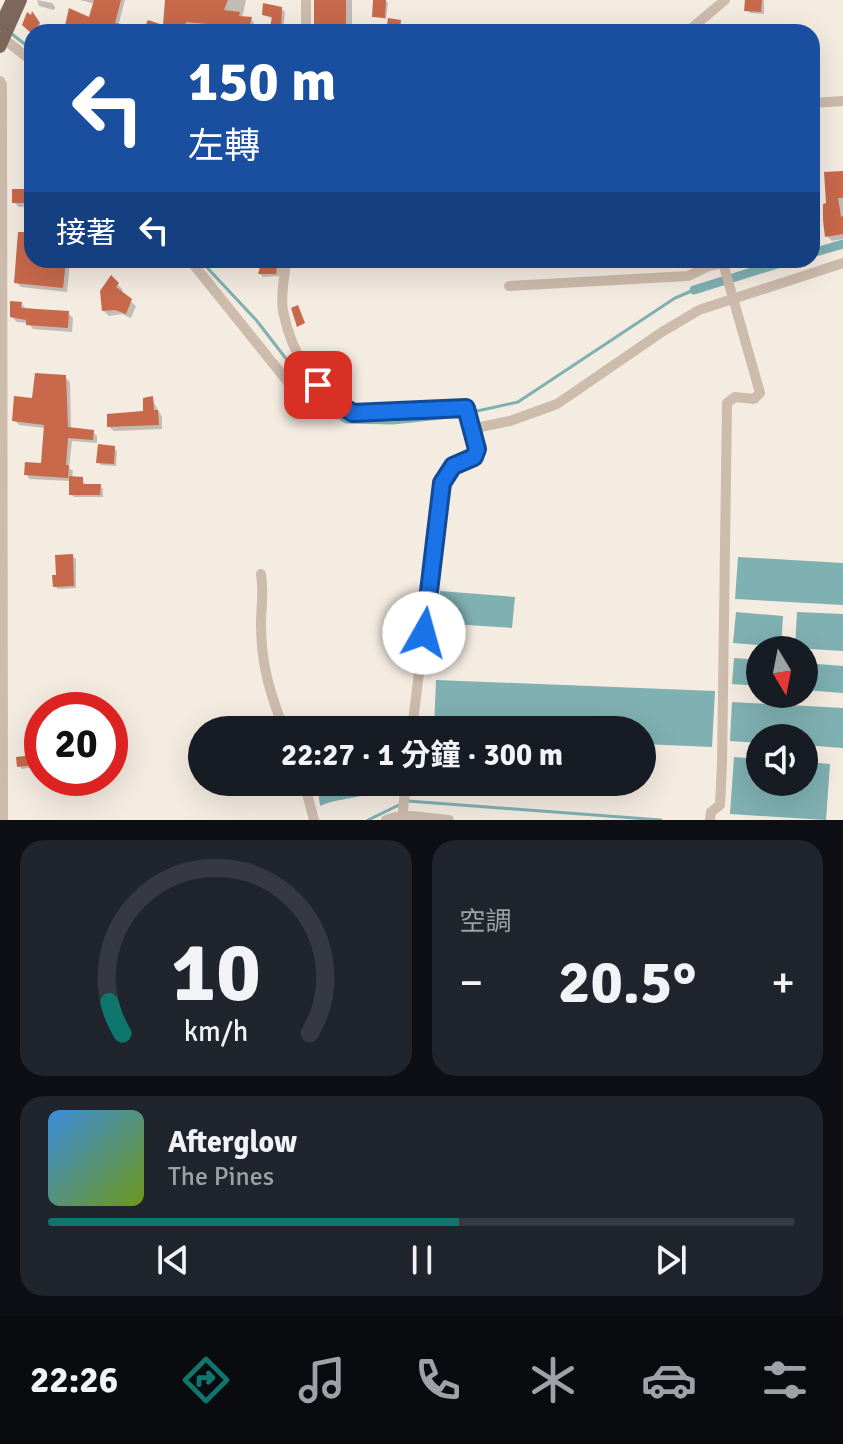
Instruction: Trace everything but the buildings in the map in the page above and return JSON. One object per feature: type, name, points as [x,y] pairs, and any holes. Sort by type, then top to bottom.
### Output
[{"type":"main road","points":[[2,36],[15,3]]},
{"type":"street","points":[[306,0],[306,24]]},
{"type":"street","points":[[696,24],[725,0]]},
{"type":"street","points":[[2,36],[24,54]]},
{"type":"street","points":[[0,81],[3,820]]},
{"type":"street","points":[[820,102],[843,101]]},
{"type":"street","points":[[470,426],[510,421],[557,404],[699,310],[734,295],[843,263]]},
{"type":"street","points":[[196,268],[296,392]]},
{"type":"street","points":[[286,268],[283,311],[304,369],[332,400],[347,411],[358,414],[466,408],[477,449],[474,457],[453,466],[442,483],[414,716]]},
{"type":"street","points":[[509,286],[688,276],[705,268]]},
{"type":"street","points":[[710,818],[720,805],[722,764],[727,403],[731,398],[754,399],[760,395],[725,268]]},
{"type":"street","points":[[261,574],[264,596],[260,622],[265,679],[279,716]]},
{"type":"street","points":[[308,796],[314,820]]},
{"type":"street","points":[[386,820],[403,810],[449,820]]},
{"type":"water","points":[[738,557],[843,563],[843,605],[735,599]]},
{"type":"water","points":[[440,591],[515,597],[512,628],[437,623]]},
{"type":"water","points":[[736,612],[783,616],[782,636],[746,636],[746,644],[733,643]]},
{"type":"water","points":[[797,612],[843,614],[843,651],[818,649],[818,636],[796,636]]},
{"type":"water","points":[[734,658],[746,659],[746,685],[732,684]]},
{"type":"water","points":[[818,664],[843,666],[843,693],[818,691]]},
{"type":"water","points":[[436,680],[715,691],[712,747],[656,745],[656,716],[435,716]]},
{"type":"water","points":[[732,702],[746,703],[746,708],[843,708],[843,748],[818,746],[818,724],[746,724],[746,742],[730,741]]},
{"type":"water","points":[[734,757],[746,758],[746,796],[818,796],[818,763],[830,764],[826,820],[730,814]]},
{"type":"water","points":[[319,796],[360,796],[329,803],[320,806]]},
{"type":"waterway","points":[[12,34],[24,44]]},
{"type":"waterway","points":[[820,251],[843,244]]},
{"type":"waterway","points":[[207,268],[257,321],[324,408],[346,422],[393,423],[450,417],[518,402],[675,298],[694,290]]},
{"type":"waterway","points":[[694,290],[764,268]]},
{"type":"waterway","points":[[408,801],[661,820]]},
{"type":"waterway","points":[[368,820],[401,804]]},
{"type":"route","points":[[318,385],[347,411],[358,414],[466,408],[477,449],[474,457],[453,466],[442,483],[424,633]]}]
